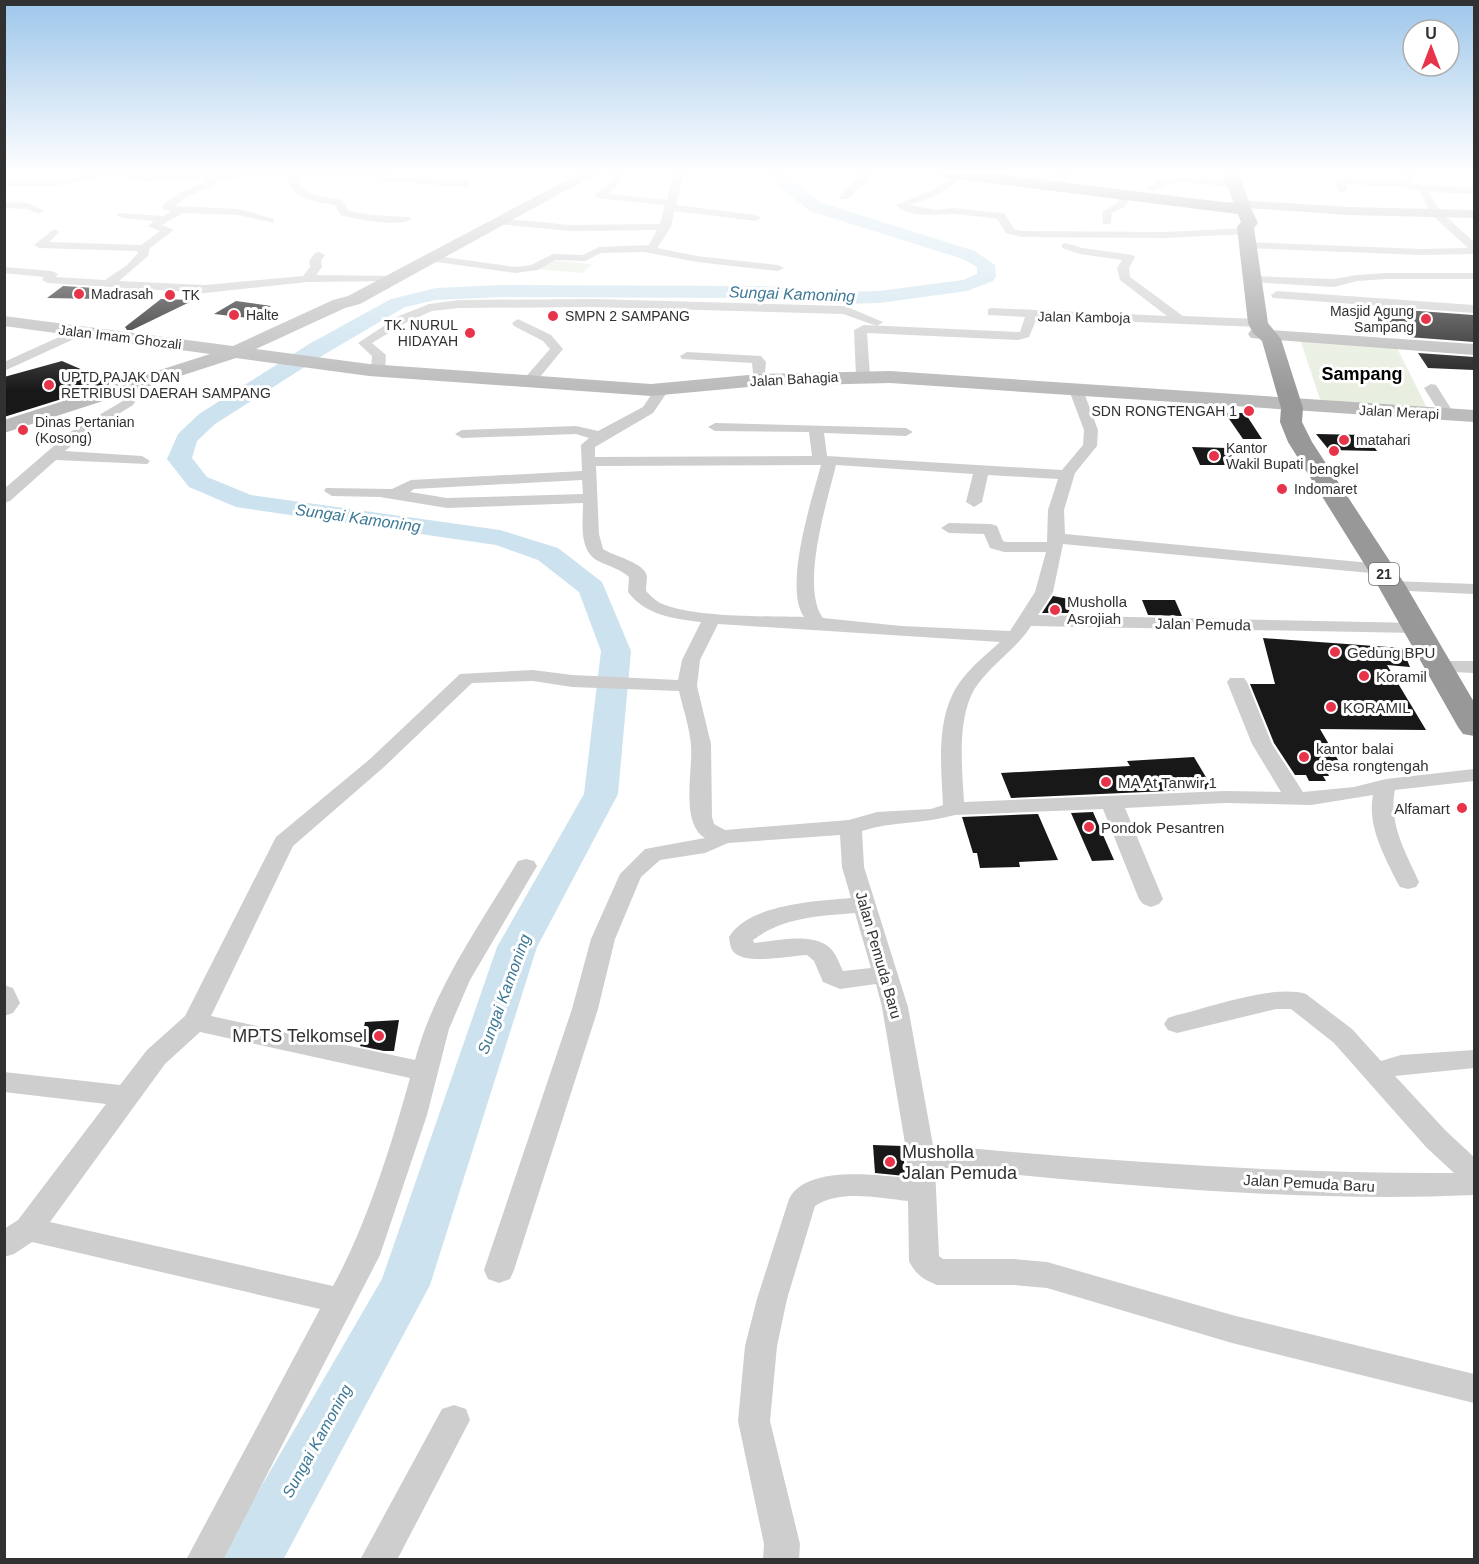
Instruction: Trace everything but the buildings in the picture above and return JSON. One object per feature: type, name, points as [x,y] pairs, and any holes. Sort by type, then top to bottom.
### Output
[{"type":"highway","name":"21","points":[[1245,245],[1260,330],[1254,337],[1284,408],[1323,480],[1386,577],[1474,728]]},
{"type":"street","points":[[39,245],[144,248],[148,245]]},
{"type":"street","points":[[4,498],[75,435],[127,396],[147,386],[240,352],[348,306],[350,302],[454,245]]},
{"type":"street","points":[[648,250],[654,245]]},
{"type":"street","points":[[1418,245],[1459,252],[1474,249]]},
{"type":"street","points":[[1066,246],[1080,252],[1129,257],[1123,268],[1124,278],[1179,319]]},
{"type":"street","points":[[109,282],[131,267],[144,254],[144,248]]},
{"type":"street","points":[[430,258],[515,270],[534,268],[553,257],[585,258],[599,250],[648,250],[671,256],[778,268]]},
{"type":"street","points":[[1459,252],[1474,271]]},
{"type":"street","points":[[307,279],[316,267],[315,261],[319,255]]},
{"type":"street","points":[[4,260],[10,261],[4,269]]},
{"type":"street","points":[[4,269],[52,274],[48,280],[231,288],[307,279],[395,278]]},
{"type":"street","points":[[1431,276],[1453,309]]},
{"type":"street","points":[[1252,286],[1334,283],[1371,277],[1474,276]]},
{"type":"street","points":[[1252,286],[1453,309],[1474,309]]},
{"type":"street","points":[[378,370],[379,355],[364,343],[403,319],[429,308],[459,304],[594,303],[845,310],[877,322]]},
{"type":"street","points":[[992,312],[1032,314]]},
{"type":"street","name":"Jalan Kamboja","points":[[863,376],[862,329],[1018,336],[1025,334],[1032,314],[1179,319],[1260,330]]},
{"type":"street","name":"Jalan Imam Ghozali","points":[[4,321],[267,356]]},
{"type":"street","points":[[518,323],[547,338],[557,349],[530,380]]},
{"type":"street","points":[[1260,330],[1474,350]]},
{"type":"street","points":[[4,367],[81,332]]},
{"type":"street","name":"Jalan Bahagia","points":[[267,356],[378,370],[660,391],[759,380],[863,376],[1241,402],[1284,408]]},
{"type":"street","points":[[687,356],[756,359],[759,362],[759,380]]},
{"type":"street","points":[[1431,388],[1448,415]]},
{"type":"street","points":[[954,809],[951,749],[959,701],[970,681],[1015,637],[1044,592],[1055,543],[1056,510],[1067,474],[1090,446],[1091,430],[1076,390]]},
{"type":"street","points":[[660,391],[648,410],[588,445],[591,534],[595,551],[605,558],[624,564],[638,575],[637,592],[644,600],[660,609],[712,618],[817,622],[901,632],[1015,637]]},
{"type":"street","points":[[4,427],[127,396]]},
{"type":"street","name":"Jalan Merapi","points":[[1284,408],[1324,407],[1474,416]]},
{"type":"street","points":[[715,427],[906,432]]},
{"type":"street","points":[[816,428],[825,460],[809,539],[805,601],[817,622]]},
{"type":"street","points":[[462,435],[576,430],[600,436]]},
{"type":"street","points":[[52,455],[142,461]]},
{"type":"street","points":[[392,495],[411,485],[589,469],[825,460],[1067,474]]},
{"type":"street","points":[[974,502],[982,470]]},
{"type":"street","points":[[332,491],[364,491],[447,503],[590,498]]},
{"type":"street","points":[[949,528],[990,529],[996,544],[1004,547],[1055,543],[1386,577],[1474,589]]},
{"type":"street","points":[[712,618],[691,660],[687,686],[701,744],[703,826],[710,833],[724,837],[851,827],[877,819],[923,816],[954,809],[1246,797],[1296,799],[1354,793],[1386,786],[1474,775]]},
{"type":"street","name":"Jalan Pemuda","points":[[1026,620],[1416,628]]},
{"type":"street","points":[[1438,666],[1474,667]]},
{"type":"street","points":[[342,1300],[16,1237],[128,1096],[156,1057],[195,1022],[284,842],[377,763],[466,678],[530,675],[554,676],[572,681],[687,686]]},
{"type":"street","points":[[1238,682],[1262,744],[1296,799]]},
{"type":"street","points":[[1386,786],[1380,801],[1384,830],[1408,882]]},
{"type":"street","points":[[1112,801],[1151,899]]},
{"type":"street","name":"Jalan Pemuda Baru","points":[[851,827],[853,867],[896,1007],[921,1155],[1188,1177],[1384,1186],[1474,1184]]},
{"type":"street","points":[[499,1269],[585,1009],[603,939],[631,874],[653,854],[705,846],[724,837]]},
{"type":"street","points":[[204,1560],[365,1255],[413,1115],[436,1029],[458,980],[526,866]]},
{"type":"street","points":[[864,904],[772,918],[741,937],[740,945],[750,951],[810,947],[818,949],[823,953],[832,976],[840,980],[885,975]]},
{"type":"street","points":[[4,994],[7,1003],[4,1007]]},
{"type":"street","points":[[1177,1024],[1276,1000],[1291,999],[1309,1008],[1329,1024],[1436,1139],[1474,1174]]},
{"type":"street","points":[[195,1022],[425,1072]]},
{"type":"street","points":[[1376,1072],[1401,1065],[1474,1059]]},
{"type":"street","points":[[4,1082],[128,1096]]},
{"type":"street","points":[[921,1155],[924,1261],[937,1272],[1014,1272],[1047,1275],[1232,1329],[1474,1389]]},
{"type":"street","points":[[781,1560],[782,1544],[754,1421],[761,1346],[772,1299],[803,1199],[809,1192],[850,1186],[921,1190]]},
{"type":"street","points":[[378,1560],[454,1420]]},
{"type":"shaded area","points":[[548,260],[592,264],[583,273],[537,269]]},
{"type":"shaded area","points":[[1300,339],[1396,346],[1429,412],[1322,405]]},
{"type":"waterway","name":"Sungai Kamoning","points":[[251,1560],[405,1285],[517,947],[601,794],[616,651],[592,588],[548,554],[500,538],[245,502],[198,482],[179,459],[186,439],[207,419],[317,349],[398,303],[436,294],[500,291],[762,292],[842,298],[879,297],[967,285],[986,277],[986,265],[969,255],[937,245]]},
{"type":"place","name":"Madrasah","points":[[79,294]]},
{"type":"place","name":"TK","points":[[170,295]]},
{"type":"place","name":"Halte","points":[[234,315]]},
{"type":"place","name":"SMPN 2 SAMPANG","points":[[553,316]]},
{"type":"place","name":"Masjid Agung Sampang","points":[[1426,319]]},
{"type":"place","name":"TK. NURUL HIDAYAH","points":[[470,333]]},
{"type":"place","name":"UPTD PAJAK DAN RETRIBUSI DAERAH SAMPANG","points":[[49,385]]},
{"type":"place","name":"SDN RONGTENGAH 1","points":[[1249,411]]},
{"type":"place","name":"Dinas Pertanian (Kosong)","points":[[23,430]]},
{"type":"place","name":"matahari","points":[[1344,440]]},
{"type":"place","name":"bengkel","points":[[1334,451]]},
{"type":"place","name":"Kantor Wakil Bupati","points":[[1214,456]]},
{"type":"place","name":"Indomaret","points":[[1282,489]]},
{"type":"place","name":"Musholla Asrojiah","points":[[1055,610]]},
{"type":"place","name":"Gedung BPU","points":[[1335,652]]},
{"type":"place","name":"Koramil","points":[[1364,676]]},
{"type":"place","name":"KORAMIL","points":[[1331,707]]},
{"type":"place","name":"kantor balai desa rongtengah","points":[[1304,757]]},
{"type":"place","name":"MA At Tanwir 1","points":[[1106,782]]},
{"type":"place","name":"Alfamart","points":[[1462,808]]},
{"type":"place","name":"Pondok Pesantren","points":[[1089,827]]},
{"type":"place","name":"MPTS Telkomsel","points":[[379,1036]]},
{"type":"place","name":"Musholla Jalan Pemuda","points":[[890,1162]]},
{"type":"district","name":"Sampang","points":[[1362,374]]}]
